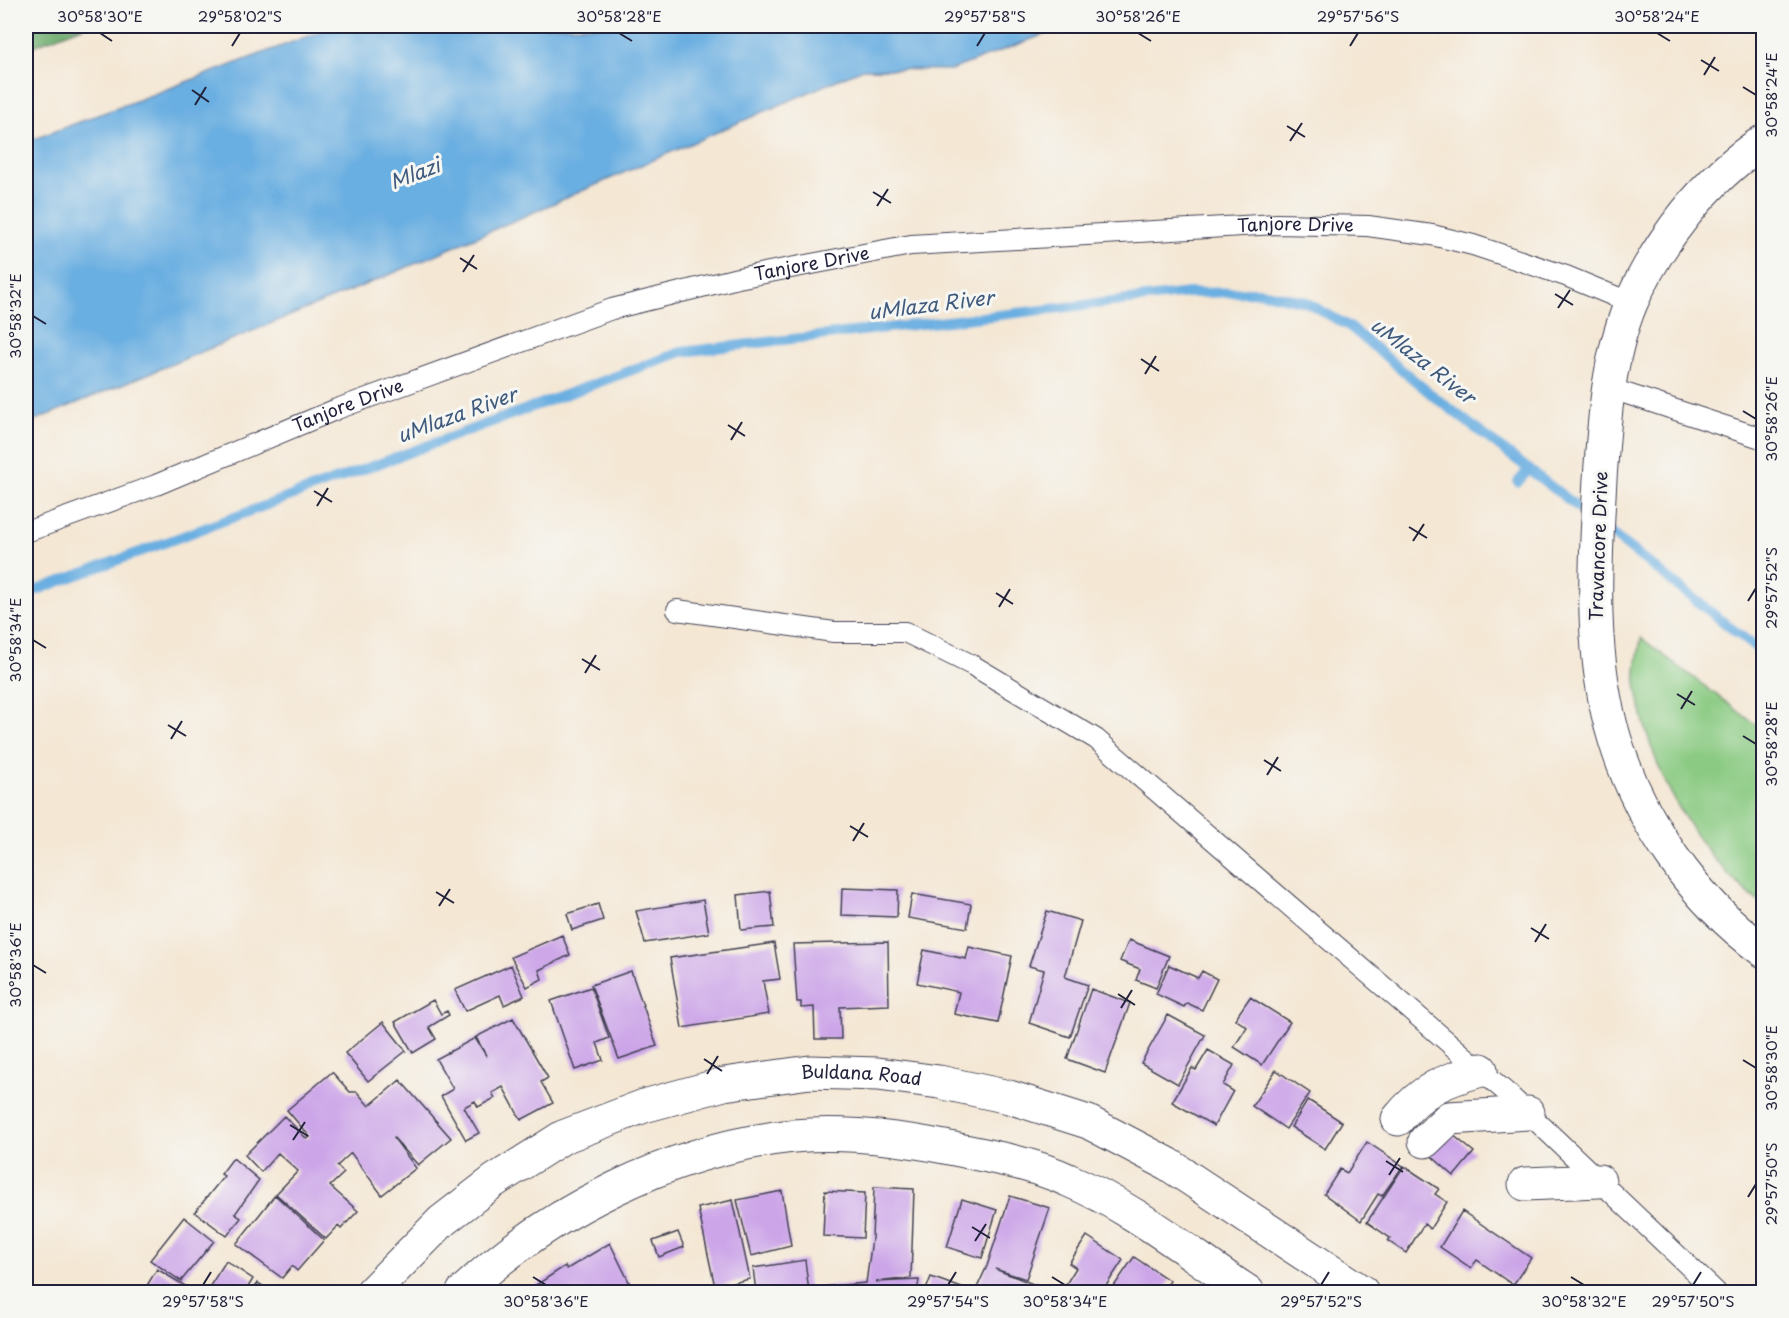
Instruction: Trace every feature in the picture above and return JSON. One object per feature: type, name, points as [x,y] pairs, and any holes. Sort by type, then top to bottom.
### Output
[{"type":"street","name":"Travancore Drive","points":[[1764,141],[1714,180],[1678,224],[1652,263],[1631,303],[1618,344],[1609,388],[1602,454],[1595,614],[1602,686],[1615,741],[1642,807],[1686,876],[1737,932],[1764,951]]},
{"type":"street","points":[[1398,1119],[1415,1098],[1458,1077],[1481,1070]]},
{"type":"street","name":"Buldana Road","points":[[372,1293],[441,1221],[494,1181],[563,1137],[644,1106],[723,1084],[810,1072],[878,1074],[939,1082],[1009,1097],[1088,1122],[1168,1164],[1362,1293]]},
{"type":"street","points":[[1425,1141],[1449,1118],[1528,1113]]},
{"type":"street","points":[[463,1293],[483,1273],[551,1222],[635,1180],[707,1153],[805,1136],[863,1136],[934,1144],[1016,1161],[1058,1176],[1112,1202],[1248,1293]]},
{"type":"street","points":[[1525,1184],[1599,1181]]},
{"type":"lane","name":"Tanjore Drive","points":[[26,532],[156,485],[337,409],[612,309],[738,278],[910,245],[1277,224],[1368,226],[1432,235],[1473,245],[1566,276],[1631,303]]},
{"type":"lane","points":[[1609,388],[1764,439]]},
{"type":"lane","points":[[677,610],[834,633],[905,632],[972,665],[1096,739],[1481,1070],[1716,1293]]},
{"type":"green space","points":[[26,26],[85,26],[26,49]]},
{"type":"green space","points":[[1641,638],[1763,730],[1763,905],[1738,884],[1716,860],[1678,806],[1663,777],[1642,715],[1636,683],[1636,666]]},
{"type":"water","name":"Mlazi","points":[[335,26],[1066,26],[951,70],[862,69],[389,275],[26,424],[26,142]]},
{"type":"building","points":[[842,888],[898,890],[897,917],[841,915]]},
{"type":"building","points":[[770,891],[774,927],[741,930],[738,895]]},
{"type":"building","points":[[912,894],[971,904],[967,928],[908,918]]},
{"type":"building","points":[[703,900],[709,933],[645,943],[636,911]]},
{"type":"building","points":[[598,904],[603,920],[572,930],[567,914]]},
{"type":"building","points":[[1047,911],[1081,921],[1065,977],[1088,985],[1070,1037],[1029,1023],[1044,970],[1029,966]]},
{"type":"building","points":[[562,935],[570,955],[539,970],[542,979],[527,987],[511,957]]},
{"type":"building","points":[[1129,940],[1169,956],[1156,988],[1136,980],[1140,969],[1120,961]]},
{"type":"building","points":[[888,942],[889,1005],[840,1007],[841,1039],[815,1039],[814,1007],[801,1008],[801,1002],[797,1002],[793,944]]},
{"type":"building","points":[[774,943],[780,979],[763,981],[769,1014],[682,1028],[670,958]]},
{"type":"building","points":[[969,947],[1012,956],[998,1023],[954,1014],[959,992],[917,983],[924,950],[966,959]]},
{"type":"building","points":[[511,965],[524,996],[504,1005],[500,995],[465,1011],[455,990]]},
{"type":"building","points":[[1169,965],[1198,978],[1202,971],[1217,979],[1202,1010],[1187,1003],[1184,1007],[1156,994]]},
{"type":"building","points":[[631,971],[657,1046],[619,1059],[591,985]]},
{"type":"building","points":[[591,987],[609,1038],[597,1043],[603,1060],[575,1070],[551,1001]]},
{"type":"building","points":[[1091,989],[1130,1003],[1105,1073],[1067,1059]]},
{"type":"building","points":[[1250,997],[1290,1022],[1262,1065],[1234,1047],[1247,1027],[1235,1019]]},
{"type":"building","points":[[433,1000],[441,1014],[447,1011],[449,1015],[429,1027],[436,1039],[413,1053],[395,1022]]},
{"type":"building","points":[[1168,1015],[1205,1035],[1178,1084],[1141,1063]]},
{"type":"building","points":[[513,1018],[548,1078],[541,1082],[553,1103],[521,1120],[503,1087],[492,1093],[495,1098],[478,1107],[475,1101],[464,1107],[479,1133],[466,1140],[441,1096],[453,1089],[436,1059],[475,1038],[487,1057],[476,1037]]},
{"type":"building","points":[[383,1022],[406,1051],[368,1081],[345,1053]]},
{"type":"building","points":[[1208,1050],[1234,1065],[1223,1085],[1233,1091],[1214,1126],[1172,1102],[1192,1068],[1196,1070]]},
{"type":"building","points":[[1276,1070],[1310,1093],[1286,1129],[1252,1106]]},
{"type":"building","points":[[332,1072],[350,1092],[357,1092],[369,1106],[400,1080],[451,1138],[418,1165],[393,1137],[416,1168],[382,1195],[351,1153],[337,1166],[344,1173],[330,1186],[358,1211],[341,1229],[338,1226],[326,1239],[276,1194],[298,1171],[278,1153],[261,1172],[245,1155],[284,1116],[307,1139],[310,1137],[287,1110]]},
{"type":"building","points":[[1308,1100],[1342,1122],[1325,1149],[1291,1127]]},
{"type":"building","points":[[1447,1130],[1474,1152],[1454,1176],[1428,1153]]},
{"type":"building","points":[[1367,1142],[1403,1166],[1382,1196],[1378,1194],[1361,1221],[1324,1194],[1340,1169],[1347,1173]]},
{"type":"building","points":[[233,1158],[259,1180],[235,1214],[241,1218],[227,1236],[195,1212],[224,1176],[221,1174]]},
{"type":"building","points":[[1404,1166],[1439,1189],[1435,1194],[1447,1202],[1430,1229],[1424,1224],[1406,1253],[1388,1241],[1390,1238],[1367,1222]]},
{"type":"building","points":[[874,1187],[914,1189],[911,1278],[876,1282],[919,1280],[917,1292],[811,1292],[811,1288],[866,1283],[872,1239]]},
{"type":"building","points":[[782,1191],[791,1246],[751,1256],[737,1200]]},
{"type":"building","points":[[825,1191],[865,1193],[863,1238],[823,1236]]},
{"type":"building","points":[[275,1195],[324,1240],[297,1271],[292,1266],[282,1278],[236,1244]]},
{"type":"building","points":[[1010,1196],[1050,1208],[1026,1279],[995,1269],[1038,1286],[1035,1292],[975,1292],[987,1266]]},
{"type":"building","points":[[962,1199],[997,1210],[982,1258],[947,1247]]},
{"type":"building","points":[[733,1200],[750,1279],[715,1287],[698,1208]]},
{"type":"building","points":[[1462,1211],[1531,1258],[1513,1285],[1477,1260],[1471,1268],[1440,1247]]},
{"type":"building","points":[[184,1217],[214,1241],[181,1281],[150,1260]]},
{"type":"building","points":[[678,1232],[684,1247],[659,1257],[653,1241]]},
{"type":"building","points":[[1087,1236],[1123,1260],[1102,1292],[1061,1292],[1076,1268],[1069,1263]]},
{"type":"building","points":[[610,1243],[634,1292],[527,1291],[565,1266],[567,1269]]},
{"type":"building","points":[[1134,1257],[1170,1281],[1162,1292],[1110,1292]]},
{"type":"building","points":[[805,1260],[809,1292],[756,1292],[753,1268]]},
{"type":"building","points":[[226,1261],[253,1279],[245,1292],[206,1292]]},
{"type":"building","points":[[157,1269],[187,1287],[184,1292],[143,1292]]},
{"type":"building","points":[[931,1277],[973,1292],[925,1292]]},
{"type":"building","points":[[258,1283],[272,1292],[252,1292]]},
{"type":"waterway","name":"uMlaza River","points":[[26,594],[681,352],[1189,293],[1260,292],[1306,302],[1350,327],[1431,394],[1592,518]]},
{"type":"waterway","points":[[1518,482],[1529,469]]},
{"type":"waterway","name":"uMlaza River","points":[[1604,528],[1764,654]]}]
